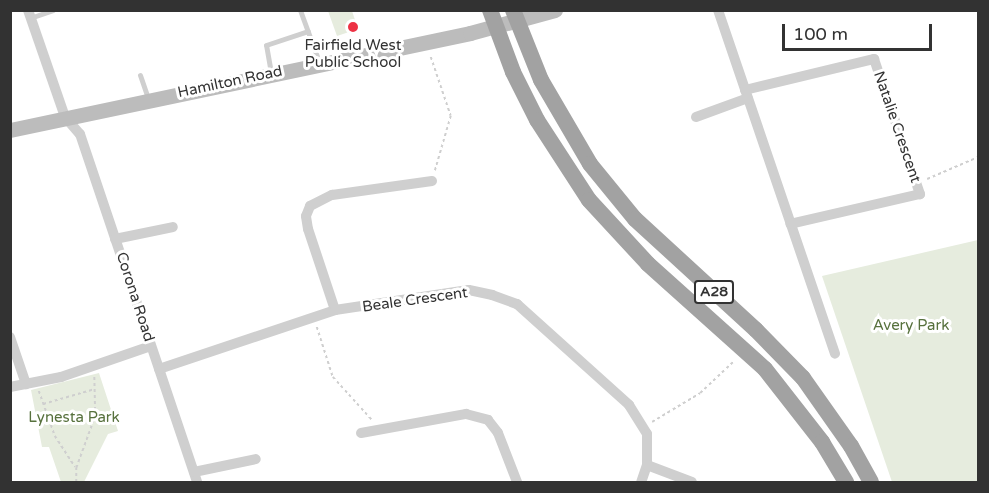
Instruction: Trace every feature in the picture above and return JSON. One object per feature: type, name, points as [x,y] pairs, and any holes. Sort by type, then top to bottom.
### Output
[{"type":"highway","name":"A28","points":[[514,15],[541,80],[590,164],[635,219],[756,330],[803,378],[851,446],[871,483]]},
{"type":"highway","name":"A28","points":[[493,18],[537,120],[589,200],[648,264],[765,369],[822,442],[846,483]]},
{"type":"main road","name":"Hamilton Road","points":[[10,130],[319,62],[493,18],[555,10]]},
{"type":"street","points":[[718,10],[835,354]]},
{"type":"street","name":"Corona Road","points":[[29,14],[65,117],[80,134],[195,477]]},
{"type":"street","name":"Natalie Crescent","points":[[746,94],[874,59],[920,194],[790,224]]},
{"type":"street","points":[[696,117],[746,94]]},
{"type":"street","points":[[335,310],[308,229],[306,216],[310,206],[332,195],[432,181]]},
{"type":"street","points":[[115,239],[173,227]]},
{"type":"street","name":"Beale Crescent","points":[[159,369],[335,310],[469,290],[517,304],[629,405],[644,428],[647,465],[641,483]]},
{"type":"street","points":[[10,337],[31,383]]},
{"type":"street","points":[[10,387],[92,366],[151,346]]},
{"type":"street","points":[[361,433],[466,414],[488,420],[498,433],[517,483]]},
{"type":"street","points":[[195,477],[256,459]]},
{"type":"street","points":[[647,465],[692,483]]},
{"type":"lane","points":[[29,14],[53,10]]},
{"type":"lane","points":[[300,10],[319,62]]},
{"type":"lane","points":[[271,73],[266,45],[308,31]]},
{"type":"lane","points":[[140,75],[148,99]]},
{"type":"path","points":[[431,57],[450,116],[432,181]]},
{"type":"path","points":[[924,180],[978,157]]},
{"type":"path","points":[[314,317],[333,377],[380,429]]},
{"type":"path","points":[[644,428],[700,393],[734,361]]},
{"type":"path","points":[[76,483],[76,468],[95,416],[96,389],[92,366]]},
{"type":"path","points":[[31,383],[43,404],[55,436],[76,468]]},
{"type":"path","points":[[43,404],[96,389]]},
{"type":"green space","points":[[328,11],[352,11],[358,29],[337,36]]},
{"type":"green space","name":"Avery Park","points":[[978,240],[978,482],[892,482],[822,276]]},
{"type":"green space","name":"Lynesta Park","points":[[99,373],[118,431],[108,434],[84,482],[61,482],[49,447],[42,447],[31,390]]},
{"type":"place","name":"Fairfield West Public School","points":[[353,27]]}]
